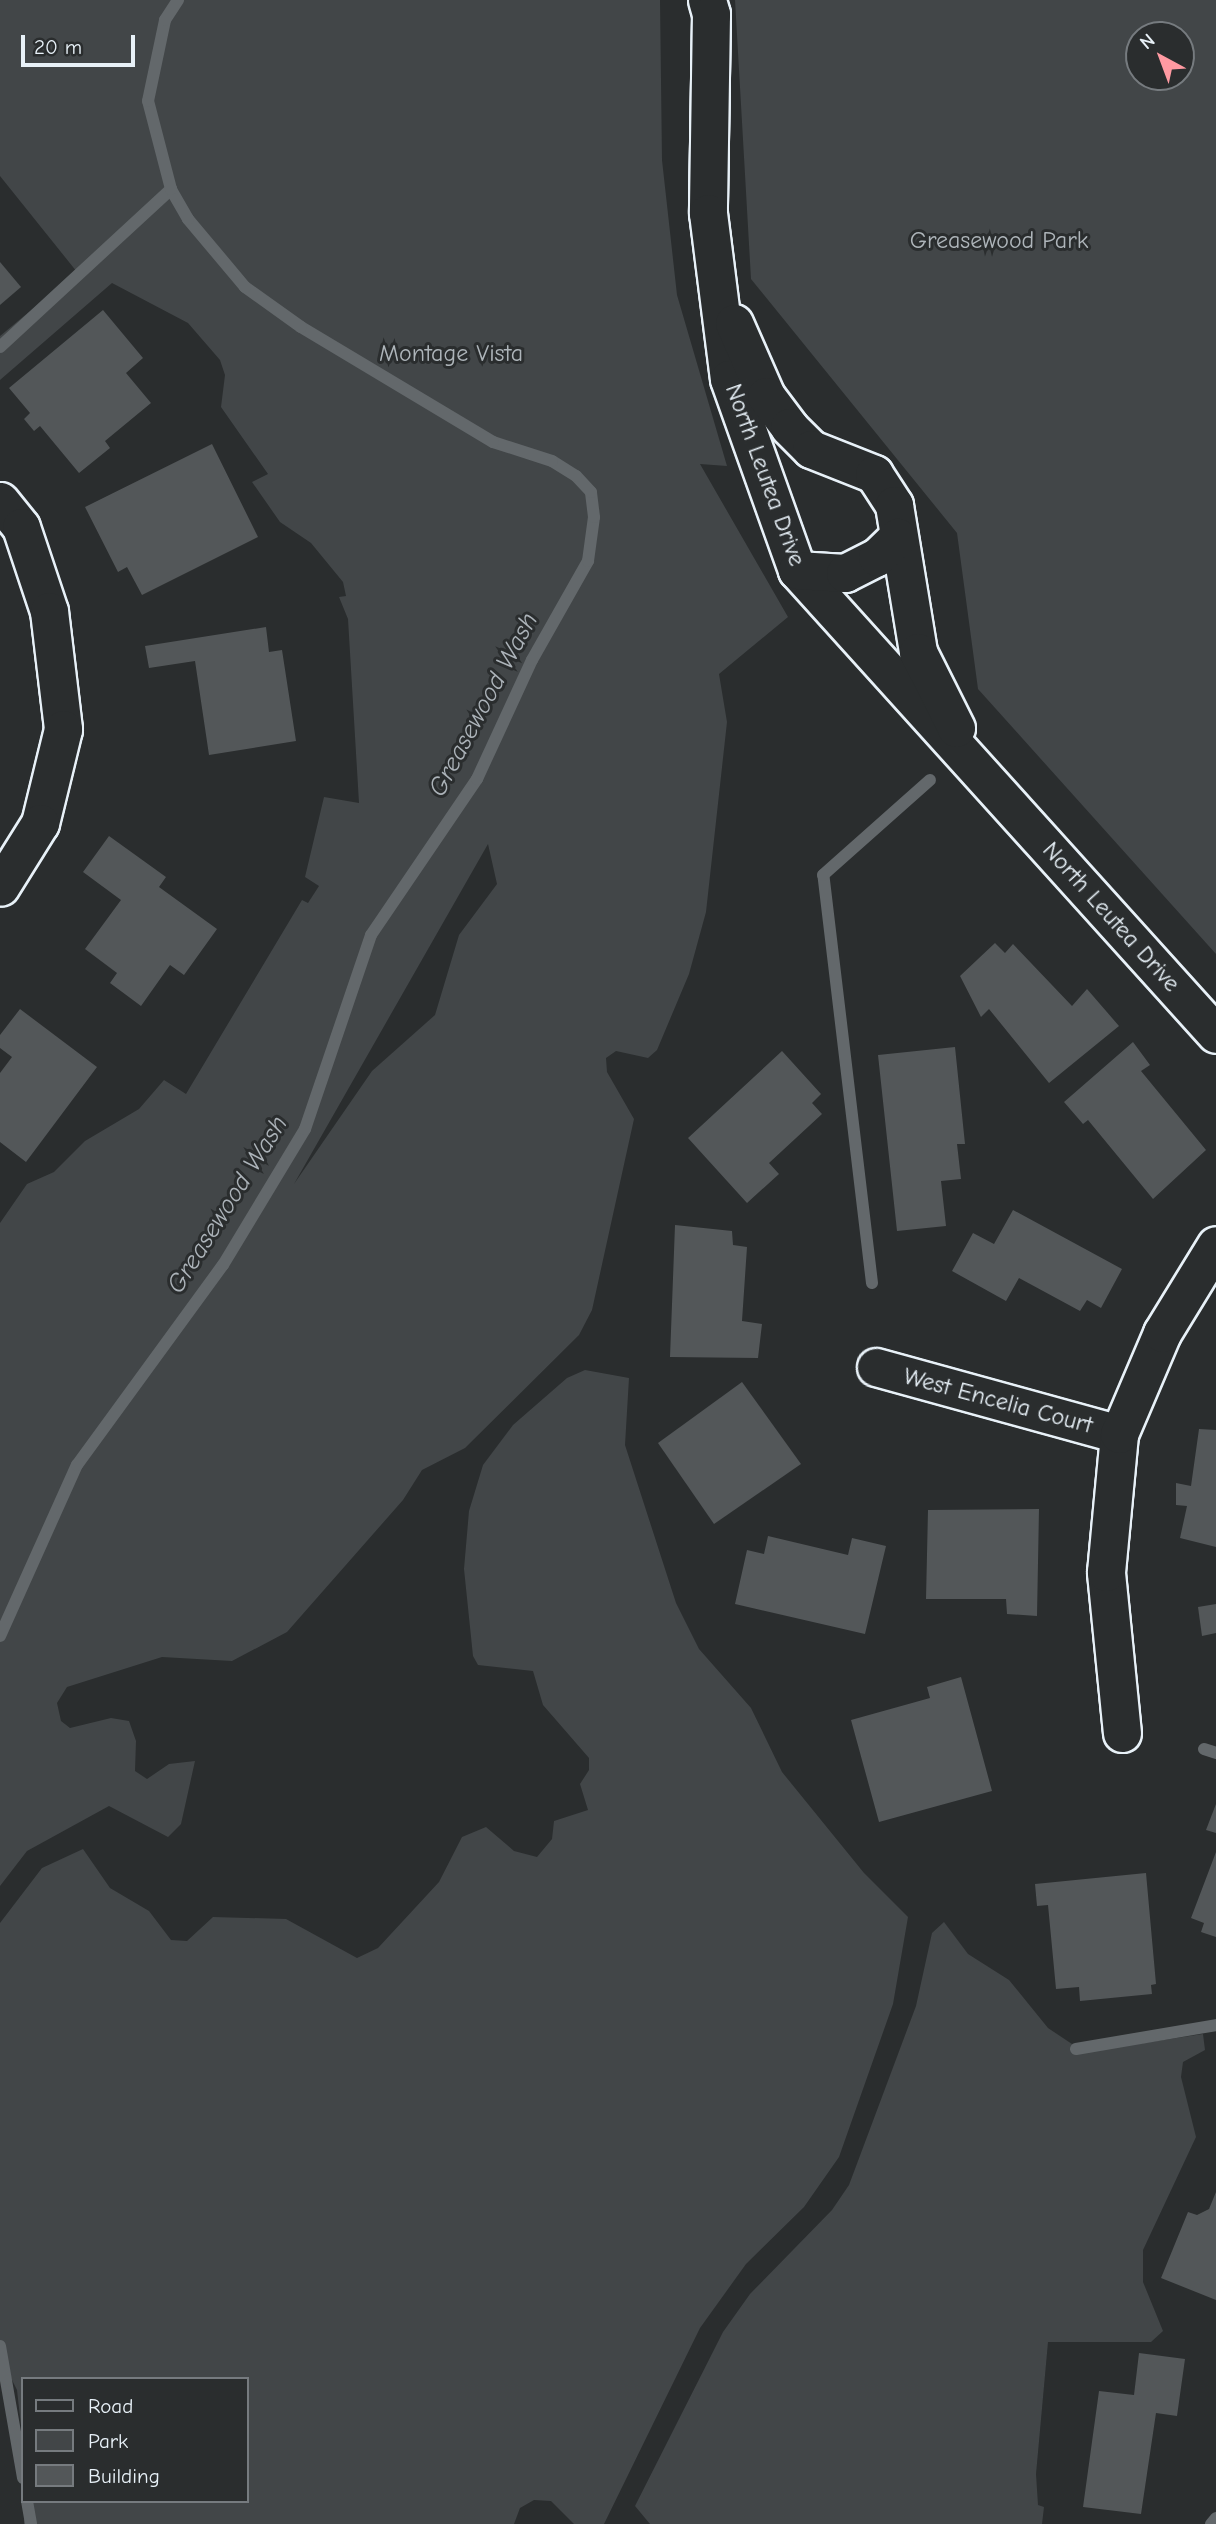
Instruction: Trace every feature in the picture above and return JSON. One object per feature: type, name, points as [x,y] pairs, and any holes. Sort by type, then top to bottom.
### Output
[{"type":"street","name":"North Leutea Drive","points":[[707,0],[711,13],[708,213],[729,379],[797,570],[1216,1034]]},
{"type":"street","name":"North Leutea Drive","points":[[717,282],[766,396],[811,449],[874,474],[894,505],[918,652],[978,769]]},
{"type":"street","points":[[0,501],[21,527],[49,611],[63,729],[40,823],[0,887]]},
{"type":"street","points":[[797,570],[845,573],[877,557],[898,537]]},
{"type":"street","name":"West Encelia Court","points":[[1122,1733],[1106,1572],[1119,1434],[1163,1333],[1216,1245]]},
{"type":"street","name":"West Encelia Court","points":[[876,1367],[1119,1434]]},
{"type":"green space","name":"Montage Vista","points":[[0,0],[660,0],[662,160],[677,295],[727,466],[700,464],[788,617],[719,674],[727,722],[706,912],[689,974],[657,1050],[648,1058],[616,1051],[606,1058],[607,1072],[634,1119],[592,1310],[579,1335],[465,1448],[422,1470],[403,1500],[287,1632],[232,1661],[162,1657],[67,1687],[57,1703],[61,1721],[70,1728],[111,1718],[129,1721],[136,1741],[135,1771],[147,1779],[169,1764],[195,1761],[181,1824],[168,1837],[109,1806],[27,1851],[0,1886],[0,1223],[27,1184],[54,1172],[85,1141],[139,1109],[164,1080],[186,1094],[302,900],[308,903],[319,886],[305,877],[324,797],[359,803],[348,619],[339,597],[346,596],[343,582],[311,543],[280,522],[252,482],[268,474],[221,407],[225,375],[220,360],[188,323],[112,283],[0,380],[0,336],[77,272],[0,176]],"holes":[[[488,844],[497,884],[459,935],[435,1015],[372,1071],[294,1184]]]},
{"type":"green space","name":"Greasewood Park","points":[[735,0],[1216,0],[1216,954],[978,689],[957,533],[751,279]]},
{"type":"green space","points":[[585,1370],[629,1378],[625,1445],[676,1603],[699,1649],[751,1708],[782,1772],[864,1873],[908,1917],[893,2004],[839,2157],[804,2207],[746,2264],[700,2328],[604,2524],[574,2524],[551,2501],[534,2500],[520,2508],[514,2524],[24,2524],[24,2503],[248,2503],[248,2377],[21,2377],[21,2426],[17,2390],[0,2356],[0,1923],[42,1868],[83,1849],[110,1888],[149,1911],[171,1940],[187,1941],[213,1917],[286,1919],[357,1958],[378,1948],[439,1882],[462,1837],[486,1827],[514,1851],[537,1857],[552,1839],[554,1821],[588,1810],[580,1784],[589,1770],[589,1758],[543,1705],[533,1671],[478,1665],[473,1656],[464,1569],[469,1511],[483,1465],[513,1425],[567,1378]]},
{"type":"green space","points":[[944,1922],[968,1954],[1009,1980],[1048,2028],[1084,2052],[1203,2034],[1205,2050],[1183,2062],[1181,2077],[1196,2137],[1143,2250],[1143,2282],[1163,2331],[1151,2342],[1048,2342],[1036,2474],[1038,2505],[1044,2507],[1042,2524],[650,2524],[635,2506],[723,2332],[750,2294],[832,2210],[849,2185],[916,2006],[932,1933]]},
{"type":"building","points":[[0,262],[21,287],[0,305]]},
{"type":"building","points":[[103,310],[143,358],[126,373],[151,403],[105,441],[110,448],[79,473],[40,426],[34,431],[24,419],[30,413],[9,388]]},
{"type":"building","points":[[212,444],[258,537],[142,595],[127,567],[118,572],[85,507]]},
{"type":"building","points":[[266,627],[269,652],[282,650],[296,741],[209,755],[195,661],[149,668],[145,646]]},
{"type":"building","points":[[109,836],[166,877],[159,887],[217,929],[184,975],[170,965],[141,1006],[110,983],[117,973],[85,949],[121,900],[83,872]]},
{"type":"building","points":[[995,943],[1005,953],[1013,944],[1072,1006],[1087,989],[1119,1026],[1049,1083],[989,1009],[981,1017],[960,976]]},
{"type":"building","points":[[20,1009],[97,1067],[26,1162],[0,1142],[0,1073],[12,1057],[0,1048],[0,1035]]},
{"type":"building","points":[[1133,1042],[1150,1065],[1141,1071],[1206,1150],[1153,1199],[1088,1120],[1083,1124],[1064,1102]]},
{"type":"building","points":[[955,1047],[965,1144],[957,1144],[961,1179],[941,1181],[946,1226],[897,1231],[878,1055]]},
{"type":"building","points":[[782,1051],[821,1094],[812,1103],[822,1114],[769,1163],[779,1174],[747,1203],[688,1138]]},
{"type":"building","points":[[1013,1210],[1122,1269],[1101,1308],[1087,1300],[1080,1311],[1019,1278],[1006,1301],[952,1271],[973,1233],[994,1244]]},
{"type":"building","points":[[675,1225],[732,1231],[733,1245],[747,1247],[742,1321],[762,1324],[758,1358],[670,1357]]},
{"type":"building","points":[[742,1382],[801,1464],[714,1524],[658,1443]]},
{"type":"building","points":[[1199,1429],[1216,1430],[1216,1547],[1180,1538],[1187,1506],[1176,1505],[1176,1483],[1191,1486]]},
{"type":"building","points":[[1039,1509],[1037,1616],[1007,1614],[1006,1599],[926,1599],[928,1510]]},
{"type":"building","points":[[768,1536],[848,1555],[852,1538],[886,1546],[865,1634],[735,1604],[747,1550],[764,1554]]},
{"type":"building","points":[[1216,1604],[1216,1633],[1202,1636],[1198,1607]]},
{"type":"building","points":[[961,1677],[992,1791],[879,1822],[851,1720],[930,1698],[927,1687]]},
{"type":"building","points":[[1216,1804],[1216,1833],[1206,1830]]},
{"type":"building","points":[[1216,1852],[1216,1937],[1201,1932],[1204,1923],[1191,1918]]},
{"type":"building","points":[[1146,1873],[1156,1984],[1151,1985],[1152,1994],[1080,2001],[1079,1987],[1056,1989],[1048,1905],[1037,1906],[1035,1884]]},
{"type":"building","points":[[1216,2192],[1216,2300],[1161,2278],[1188,2212],[1197,2215],[1209,2209]]},
{"type":"building","points":[[1139,2353],[1185,2359],[1177,2416],[1156,2413],[1141,2514],[1083,2507],[1099,2391],[1134,2395]]},
{"type":"waterway","name":"Greasewood Wash","points":[[0,1636],[77,1465],[223,1265],[305,1129],[371,935],[477,779],[532,660],[588,561],[594,517],[591,492],[576,476],[552,461],[493,442],[301,327],[245,287],[188,219],[171,189],[148,101],[165,20],[178,0]]},
{"type":"waterway","points":[[0,347],[171,189]]},
{"type":"waterway","points":[[872,1283],[823,875],[930,780]]},
{"type":"waterway","points":[[1204,1749],[1216,1753]]},
{"type":"waterway","points":[[1076,2049],[1216,2025]]},
{"type":"waterway","name":"Greasewood Wash","points":[[0,2346],[21,2467]]},
{"type":"waterway","name":"Greasewood Wash","points":[[27,2503],[31,2524]]},
{"type":"waterway","points":[[1211,2524],[1216,2518]]}]
